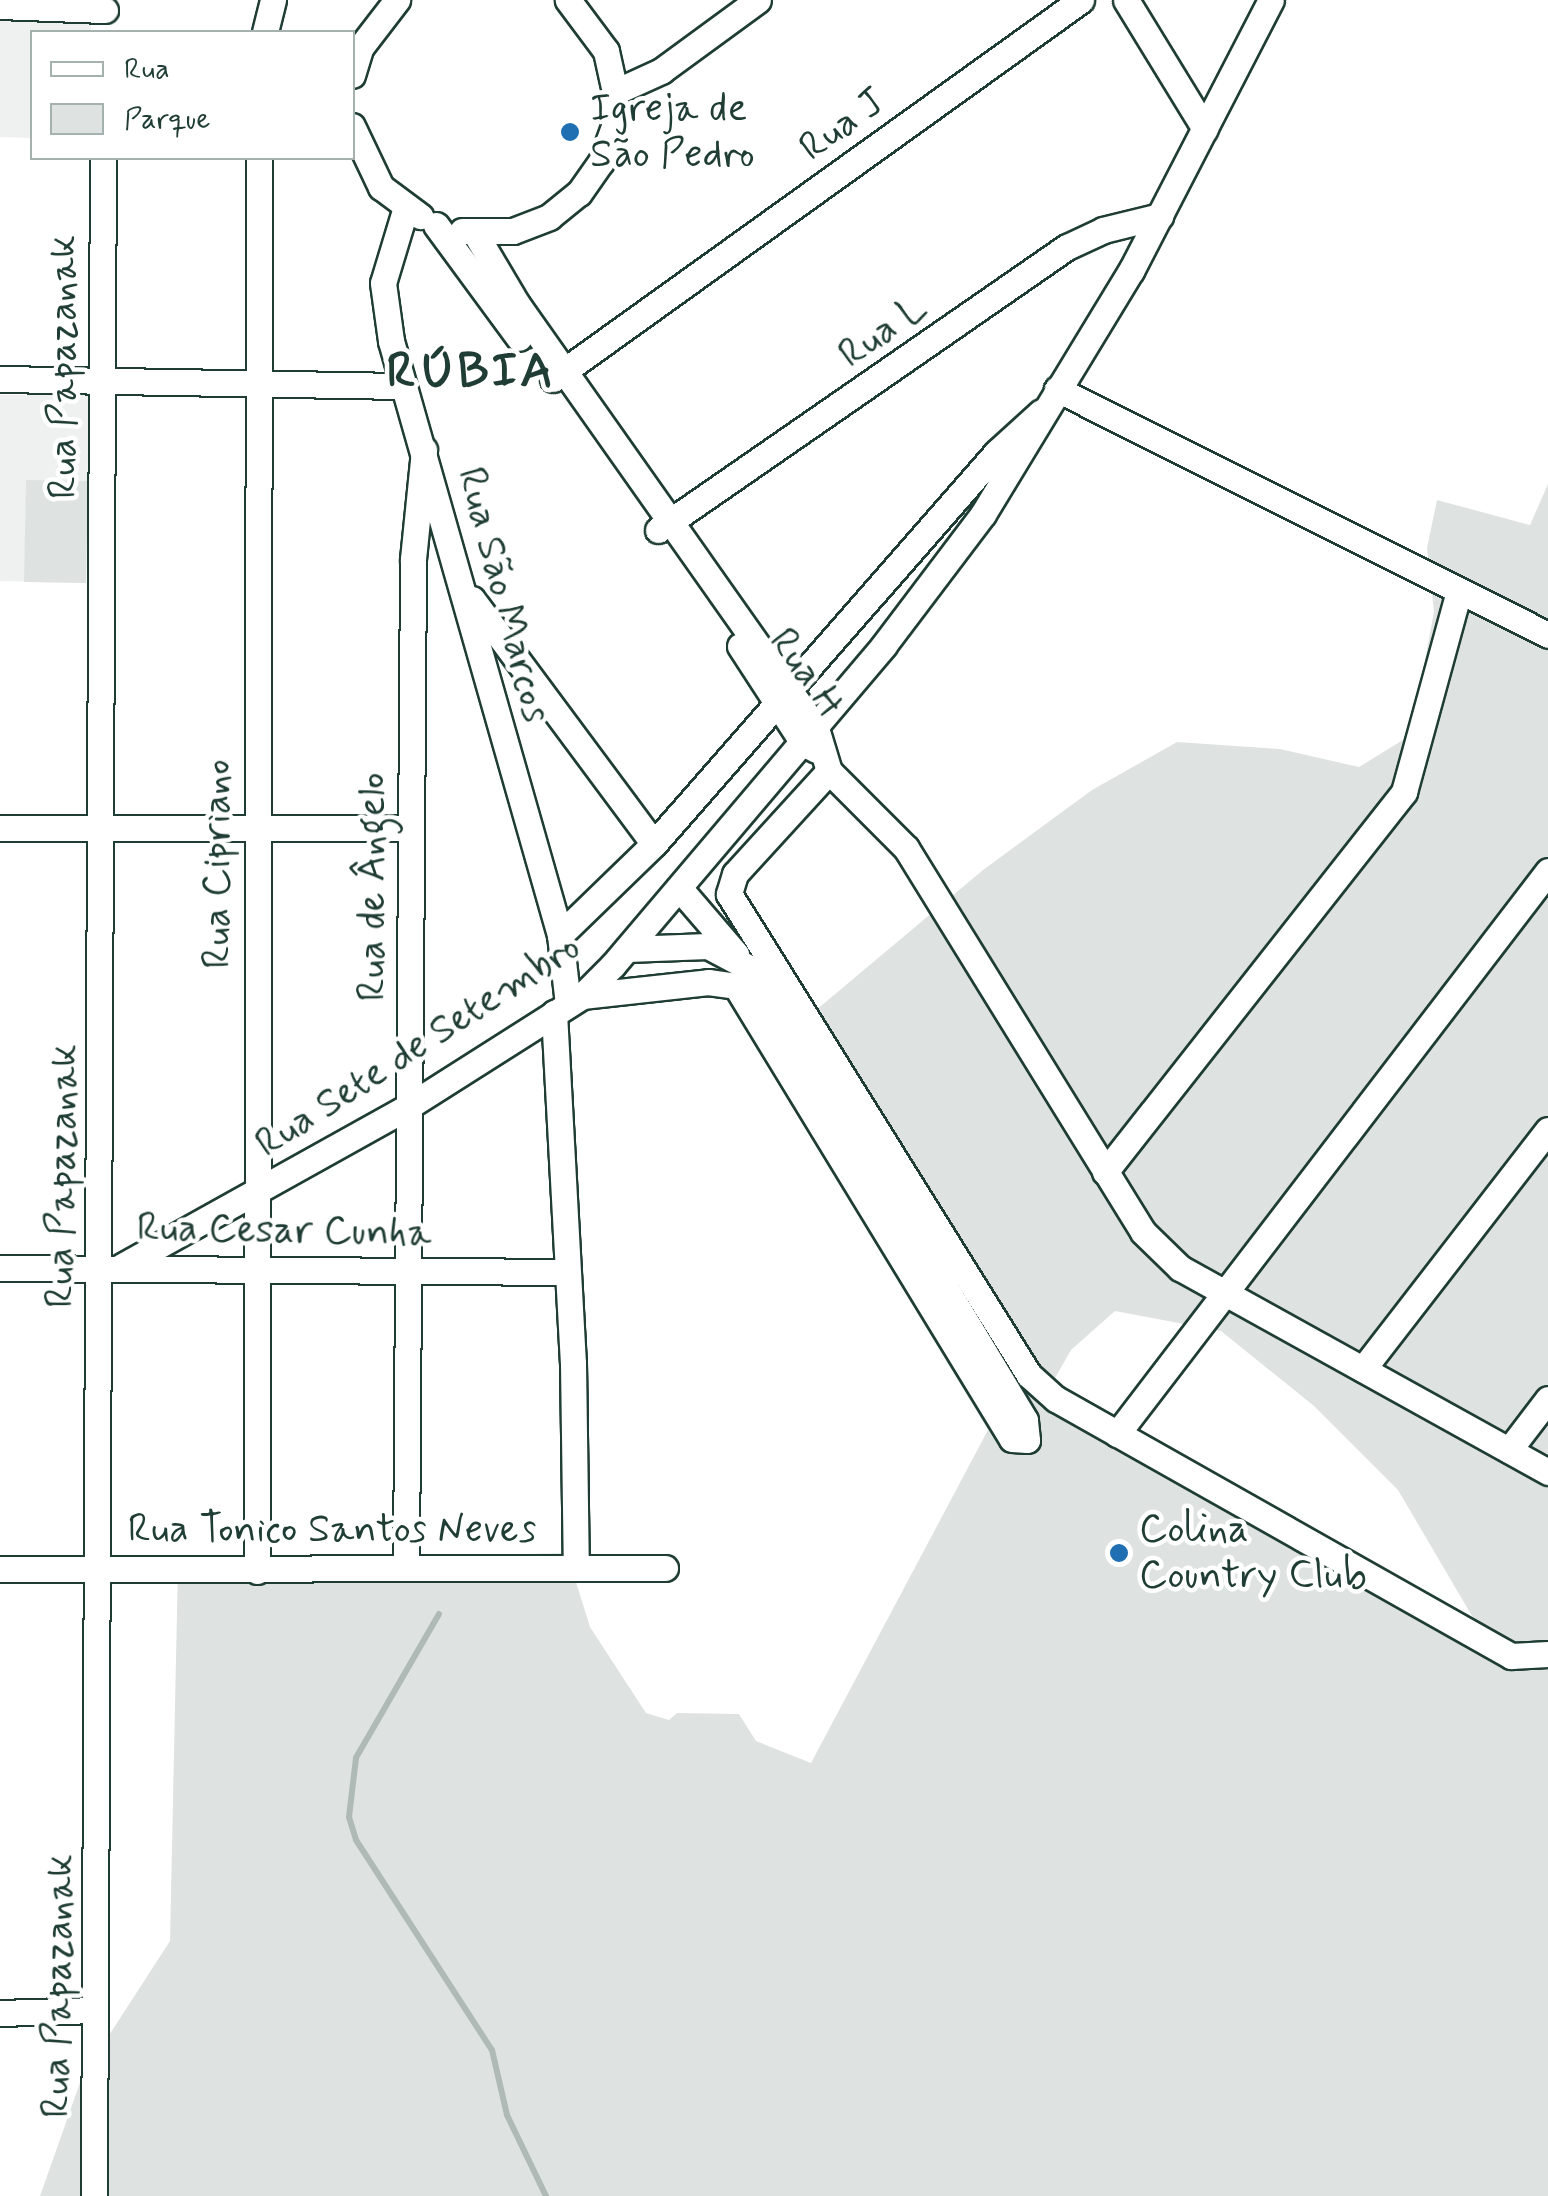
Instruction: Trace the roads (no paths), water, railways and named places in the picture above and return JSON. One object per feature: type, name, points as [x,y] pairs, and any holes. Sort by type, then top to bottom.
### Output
[{"type":"street","points":[[266,30],[273,0]]},
{"type":"street","points":[[355,65],[360,48],[397,0]]},
{"type":"street","points":[[355,132],[381,187],[436,224],[476,234],[530,224],[579,194],[601,162],[614,126],[615,92],[606,52],[568,0]]},
{"type":"street","points":[[615,92],[661,70],[758,0]]},
{"type":"street","name":"Rua J","points":[[557,376],[1081,0]]},
{"type":"street","points":[[1126,0],[1204,129]]},
{"type":"street","name":"Rua Sete de Setembro","points":[[560,936],[654,844],[1010,438],[1040,412],[1057,390],[1160,216],[1271,0]]},
{"type":"street","points":[[0,6],[105,14]]},
{"type":"street","name":"Rua Papazanak","points":[[94,2196],[100,1807],[95,1569],[111,1267],[101,380],[104,160]]},
{"type":"street","name":"Rua Cipriano","points":[[257,1570],[255,830],[260,160]]},
{"type":"street","name":"Rua São Marcos","points":[[406,207],[383,283],[403,386],[560,936],[568,1004],[568,1272],[576,1566]]},
{"type":"street","name":"Rua L","points":[[665,526],[1067,247],[1103,230],[1160,216]]},
{"type":"street","name":"Rua H","points":[[436,224],[557,376],[818,749],[906,848],[1143,1232],[1180,1268],[1548,1472]]},
{"type":"street","name":"Rua H","points":[[476,234],[557,376]]},
{"type":"street","points":[[0,379],[403,386]]},
{"type":"street","points":[[1057,390],[1458,594],[1548,635]]},
{"type":"street","name":"Rua Sete de Setembro","points":[[111,1267],[255,1196],[409,1106],[568,1004],[684,893],[818,749],[983,514],[1035,434],[1040,412]]},
{"type":"street","name":"Rua de Ângelo","points":[[406,1565],[413,559],[424,450]]},
{"type":"street","points":[[463,586],[654,844]]},
{"type":"street","points":[[1105,1172],[1404,792],[1458,594]]},
{"type":"street","points":[[818,749],[736,874],[729,894],[1028,1375],[1117,1434],[1511,1656],[1540,1660],[1548,1654]]},
{"type":"street","points":[[0,828],[411,828]]},
{"type":"street","points":[[1117,1434],[1548,870]]},
{"type":"street","points":[[568,1004],[658,987],[724,982],[743,993],[1012,1440],[1024,1442],[1030,1436],[1024,1420],[762,981],[684,893],[662,947],[658,987]]},
{"type":"street","points":[[627,949],[708,946],[739,958]]},
{"type":"street","points":[[1363,1369],[1548,1130]]},
{"type":"street","name":"Rua Cesar Cunha","points":[[0,1268],[568,1272]]},
{"type":"street","points":[[1509,1450],[1548,1399]]},
{"type":"street","name":"Rua Tonico Santos Neves","points":[[0,1568],[664,1568]]},
{"type":"street","points":[[0,2014],[94,2010]]},
{"type":"waterway","points":[[439,1614],[356,1758],[349,1817],[356,1840],[492,2050],[507,2115],[546,2196]]},
{"type":"place","name":"Igreja de São Pedro","points":[[570,132]]},
{"type":"place","name":"Colina Country Club","points":[[1119,1553]]},
{"type":"district","name":"RÚBIA","points":[[471,373]]}]
